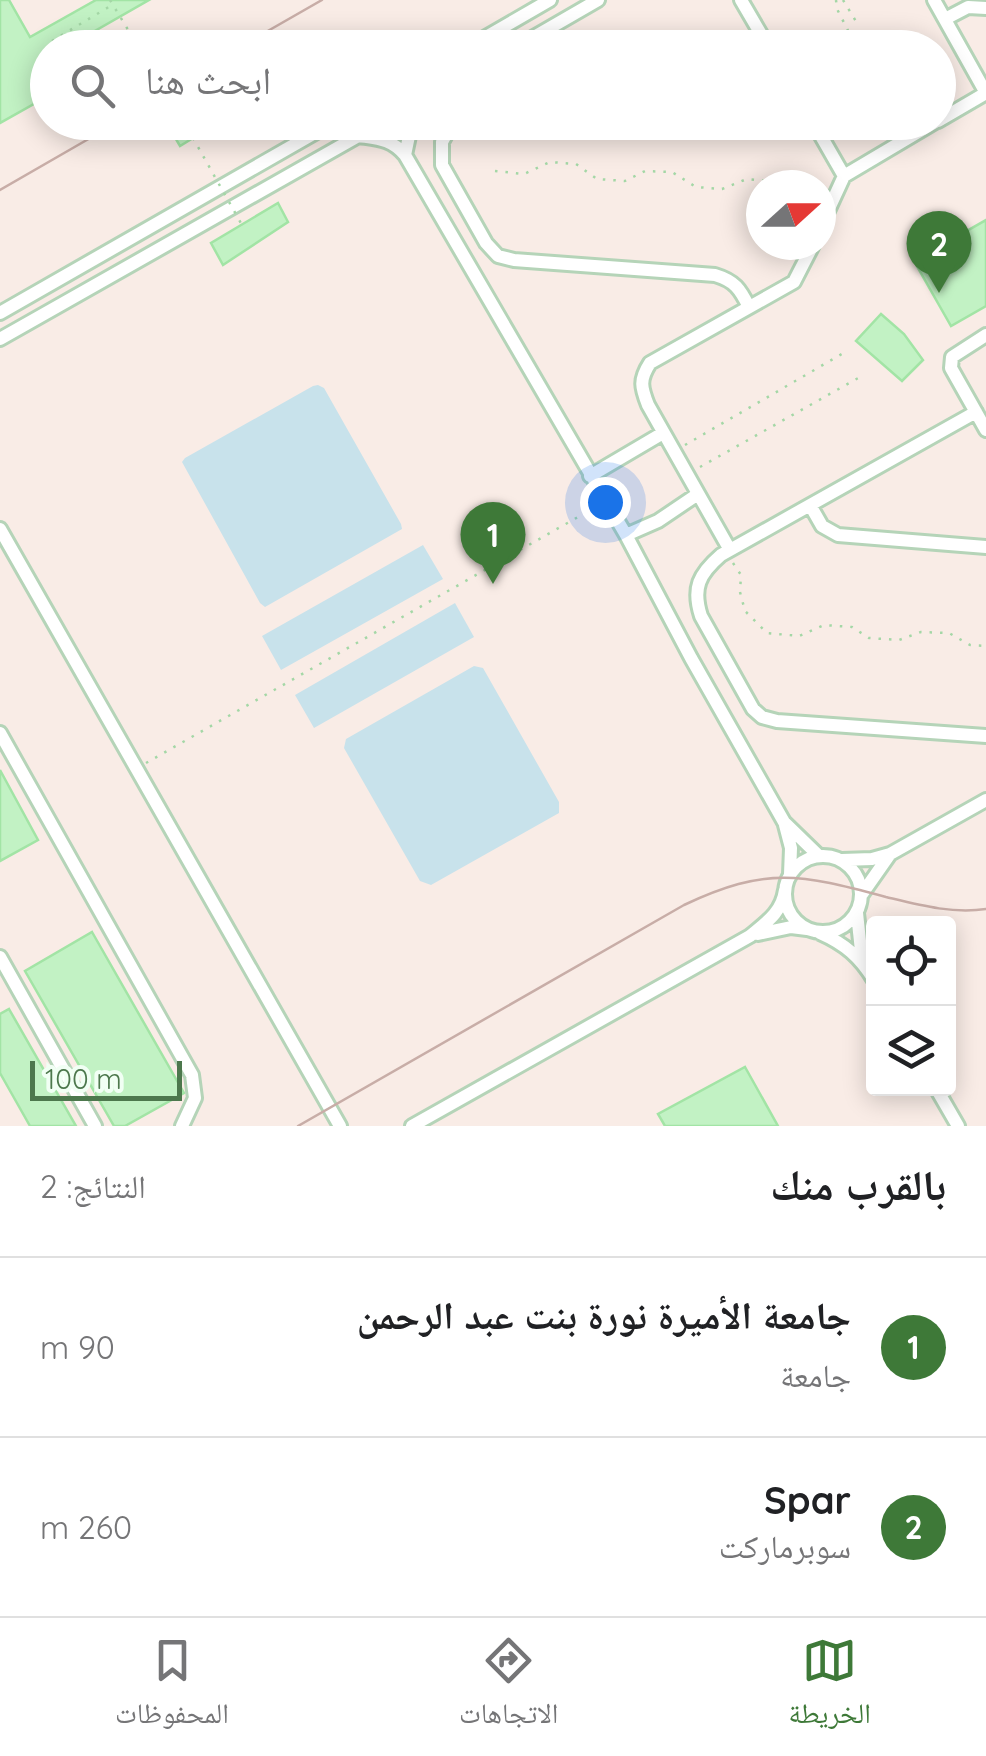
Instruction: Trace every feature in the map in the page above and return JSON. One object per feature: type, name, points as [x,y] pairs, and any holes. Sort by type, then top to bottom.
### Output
[{"type":"street","points":[[498,30],[550,0]]},
{"type":"street","points":[[546,30],[598,0]]},
{"type":"street","points":[[741,0],[758,30]]},
{"type":"street","points":[[934,0],[951,30]]},
{"type":"street","points":[[945,19],[968,6],[986,8]]},
{"type":"street","points":[[956,39],[986,93],[956,111]]},
{"type":"street","points":[[0,313],[303,140]]},
{"type":"street","points":[[0,340],[352,140]]},
{"type":"street","points":[[384,140],[406,155],[626,535],[784,822],[791,848],[783,904],[750,936],[412,1126]]},
{"type":"street","points":[[406,155],[409,140]]},
{"type":"street","points":[[443,140],[442,165],[486,243],[498,256],[715,275],[740,288],[749,307]]},
{"type":"street","points":[[823,140],[844,176]]},
{"type":"street","points":[[836,193],[844,176],[906,140]]},
{"type":"street","points":[[731,556],[663,434],[642,388],[642,374],[650,363],[794,282],[805,260]]},
{"type":"street","points":[[986,336],[952,357],[950,368],[986,430]]},
{"type":"street","points":[[976,412],[810,506],[731,556],[710,564],[696,588],[696,602],[726,662],[753,709],[762,717],[986,736]]},
{"type":"street","points":[[590,476],[663,434]]},
{"type":"street","points":[[626,535],[698,494]]},
{"type":"street","points":[[810,506],[822,526],[838,536],[986,547]]},
{"type":"street","points":[[0,529],[340,1126]]},
{"type":"street","points":[[0,734],[192,1075],[196,1098],[182,1126]]},
{"type":"street","points":[[790,874],[818,856],[842,860],[890,854],[986,800]]},
{"type":"street","points":[[784,822],[818,856]]},
{"type":"street","points":[[750,936],[791,927],[813,931],[840,928],[857,912],[862,894],[890,854]]},
{"type":"street","points":[[842,860],[856,874],[862,894]]},
{"type":"street","points":[[785,890],[790,913],[798,923],[838,941],[866,967]]},
{"type":"street","points":[[857,912],[862,960]]},
{"type":"street","points":[[0,957],[96,1126]]},
{"type":"street","points":[[941,1096],[958,1126]]},
{"type":"path","points":[[836,0],[848,30]]},
{"type":"path","points":[[843,0],[857,23]]},
{"type":"path","points":[[69,30],[111,2],[127,30]]},
{"type":"path","points":[[194,140],[242,225]]},
{"type":"path","points":[[495,171],[524,174],[550,162],[576,164],[596,178],[625,181],[645,170],[672,172],[696,187],[722,189],[746,179]]},
{"type":"path","points":[[685,445],[847,351]]},
{"type":"path","points":[[700,467],[860,377]]},
{"type":"path","points":[[136,768],[592,508]]},
{"type":"path","points":[[731,556],[741,575],[740,592],[746,610],[767,633],[800,636],[824,626],[852,628],[869,638],[899,640],[921,632],[949,633],[970,645],[986,646]]},
{"type":"shaded area","points":[[0,0],[986,0],[986,1126],[0,1126]]},
{"type":"shaded area","points":[[318,385],[324,388],[402,529],[265,607],[182,462]]},
{"type":"shaded area","points":[[423,545],[443,579],[281,670],[262,636]]},
{"type":"shaded area","points":[[455,603],[474,637],[314,728],[295,695]]},
{"type":"shaded area","points":[[474,666],[483,668],[559,802],[559,813],[431,885],[420,881],[344,748],[346,739]]},
{"type":"building","points":[[0,0],[9,0],[30,37],[30,106],[0,123]]},
{"type":"building","points":[[96,0],[149,0],[96,30],[42,30]]},
{"type":"building","points":[[278,203],[288,222],[223,265],[211,243]]},
{"type":"building","points":[[986,220],[986,306],[951,326],[914,261]]},
{"type":"building","points":[[881,314],[904,334],[923,360],[902,381],[856,341]]},
{"type":"building","points":[[0,770],[38,840],[0,861]]},
{"type":"building","points":[[92,932],[184,1093],[125,1126],[114,1126],[25,971]]},
{"type":"building","points":[[9,1009],[76,1126],[30,1126],[0,1073],[0,1014]]},
{"type":"building","points":[[745,1067],[778,1126],[665,1126],[658,1114]]},
{"type":"tram line","points":[[270,30],[322,0]]},
{"type":"tram line","points":[[0,190],[87,140]]},
{"type":"tram line","points":[[298,1126],[684,905],[738,884],[762,879],[806,879],[936,908],[986,909]]},
{"type":"place","name":"Spar","points":[[939,293]]},
{"type":"place","name":"جامعة الأميرة نورة بنت عبد الرحمن","points":[[493,584]]}]
